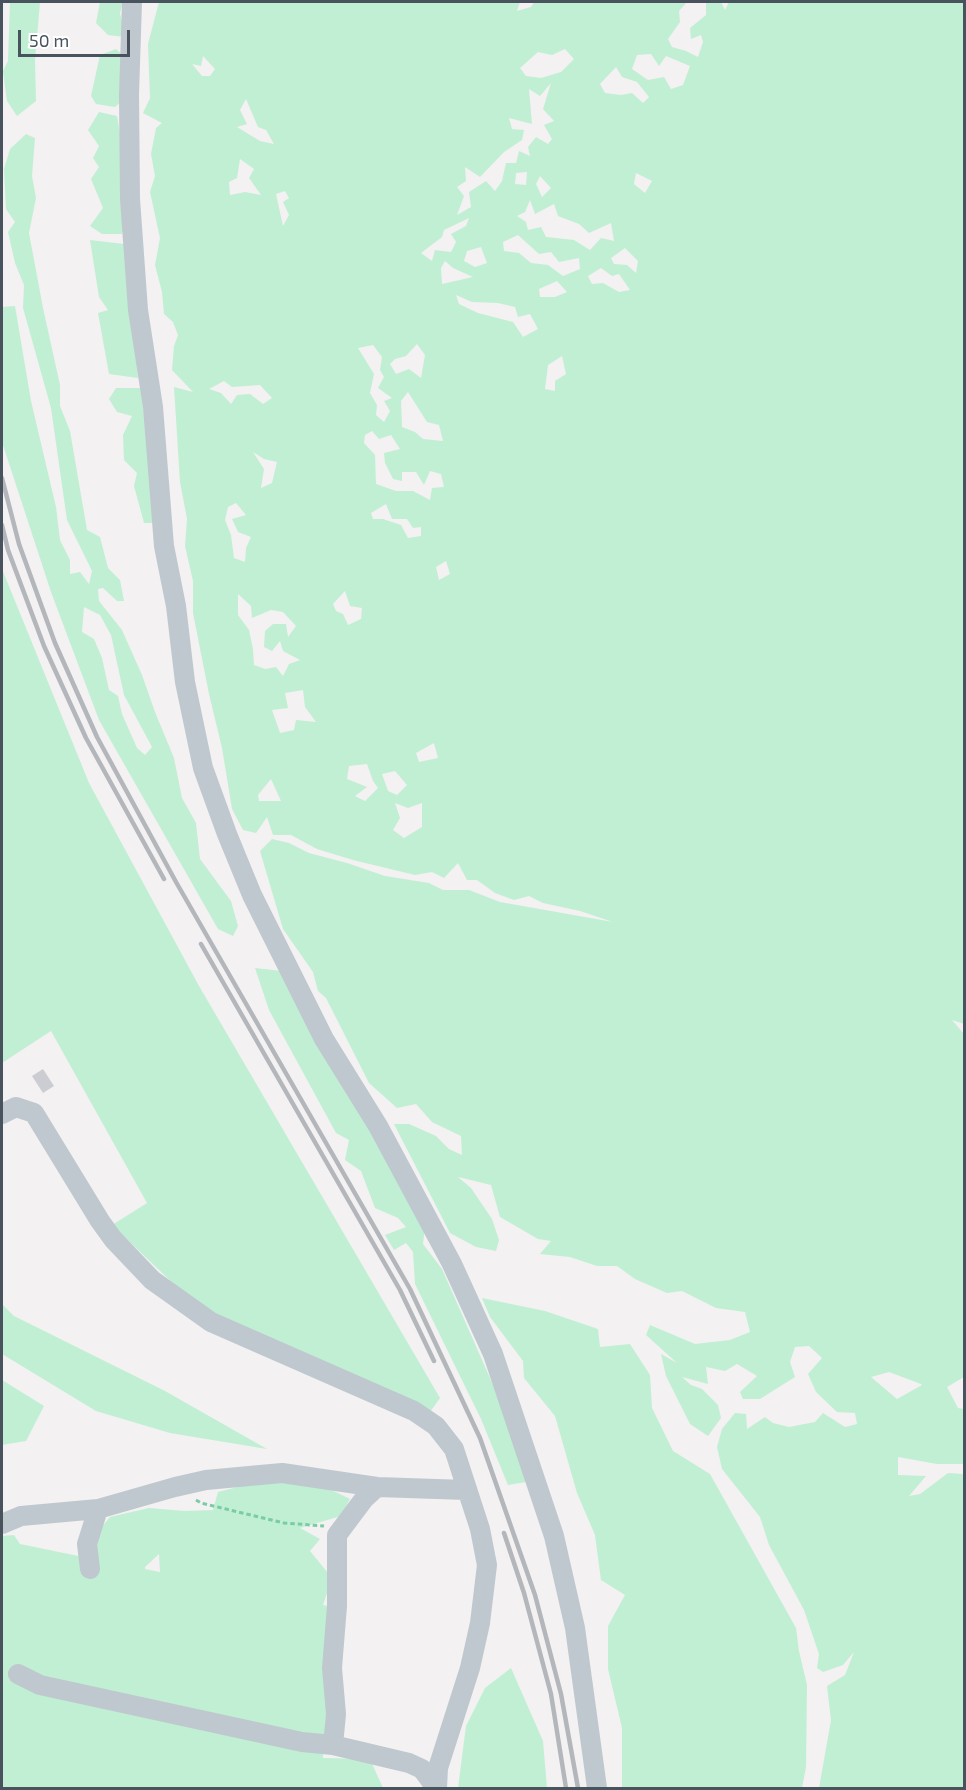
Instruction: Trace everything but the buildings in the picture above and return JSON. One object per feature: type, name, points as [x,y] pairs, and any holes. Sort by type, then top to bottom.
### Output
[{"type":"lane","points":[[132,2],[129,95],[130,199],[138,310],[153,407],[164,546],[176,606],[185,682],[204,768],[227,834],[256,905],[324,1039],[378,1126],[452,1264],[493,1354],[554,1536],[575,1628],[597,1788]]},
{"type":"lane","points":[[2,1114],[16,1107],[34,1113],[107,1230],[152,1280],[211,1322],[414,1411],[436,1426],[454,1449],[480,1529],[487,1564],[480,1623],[470,1668],[438,1768],[435,1788]]},
{"type":"lane","points":[[2,1524],[21,1516],[98,1509],[206,1480],[282,1473],[377,1487],[466,1490]]},
{"type":"lane","points":[[333,1745],[336,1714],[332,1668],[337,1606],[337,1535],[377,1487]]},
{"type":"lane","points":[[90,1569],[87,1544],[98,1509]]},
{"type":"lane","points":[[18,1674],[40,1685],[302,1742],[333,1745],[409,1763],[422,1769],[435,1788]]},
{"type":"path","points":[[175,1487],[201,1503],[284,1523],[330,1527],[337,1535]]},
{"type":"green space","points":[[10,2],[40,2],[35,60],[36,101],[17,116],[7,101],[3,71],[8,61]]},
{"type":"green space","points":[[100,2],[123,2],[120,13],[125,37],[108,35],[96,23]]},
{"type":"green space","points":[[159,2],[520,2],[517,11],[531,7],[534,2],[687,2],[679,11],[680,22],[668,39],[672,47],[698,57],[703,42],[701,35],[691,39],[690,28],[706,15],[706,2],[721,2],[725,10],[729,2],[964,2],[964,1024],[952,1020],[964,1034],[964,1377],[947,1387],[958,1408],[964,1409],[964,1464],[937,1464],[898,1457],[898,1475],[926,1476],[909,1496],[920,1494],[948,1473],[964,1474],[964,1788],[819,1788],[831,1720],[827,1686],[845,1675],[854,1652],[843,1665],[823,1672],[817,1668],[819,1654],[804,1610],[769,1545],[760,1517],[722,1469],[717,1447],[722,1429],[735,1413],[746,1414],[747,1429],[765,1417],[773,1423],[789,1427],[815,1422],[823,1413],[845,1427],[857,1424],[855,1413],[837,1412],[816,1392],[808,1374],[822,1358],[809,1346],[795,1347],[790,1362],[795,1377],[760,1399],[743,1399],[740,1392],[757,1376],[737,1364],[725,1371],[706,1367],[708,1384],[682,1377],[691,1385],[702,1389],[718,1405],[721,1418],[708,1436],[690,1424],[666,1376],[661,1354],[677,1363],[646,1335],[650,1325],[695,1344],[730,1340],[750,1332],[745,1312],[716,1308],[682,1291],[667,1293],[635,1279],[617,1266],[597,1266],[570,1257],[540,1254],[551,1241],[538,1239],[500,1217],[491,1185],[458,1177],[471,1188],[492,1219],[499,1240],[496,1251],[476,1247],[450,1233],[394,1124],[409,1124],[436,1136],[449,1149],[462,1155],[461,1136],[432,1122],[416,1104],[397,1108],[369,1083],[326,998],[318,991],[313,972],[283,929],[260,851],[272,839],[385,876],[429,883],[443,890],[469,890],[500,902],[613,922],[580,911],[543,903],[529,896],[514,900],[495,893],[477,880],[467,880],[458,863],[444,878],[432,872],[415,875],[317,849],[291,835],[273,835],[267,817],[256,833],[243,830],[232,809],[222,748],[193,613],[193,581],[185,546],[187,519],[180,482],[174,387],[193,392],[172,370],[174,346],[178,335],[173,322],[164,314],[162,292],[155,265],[160,238],[150,192],[155,176],[151,154],[156,128],[162,123],[143,113],[150,98],[148,44]],"holes":[[[565,49],[574,59],[561,72],[541,78],[526,76],[520,68],[538,52],[552,55]],[[651,54],[659,66],[666,56],[690,66],[683,85],[671,89],[664,77],[648,80],[632,69],[637,55]],[[203,56],[215,69],[210,76],[202,76],[192,64],[201,66]],[[616,67],[622,77],[637,82],[649,97],[643,103],[632,93],[621,95],[605,93],[600,84]],[[551,83],[543,109],[554,121],[544,125],[552,139],[548,144],[536,137],[528,147],[530,156],[519,151],[516,163],[506,163],[502,181],[495,191],[486,181],[469,192],[471,207],[457,215],[464,196],[457,187],[466,181],[465,167],[480,177],[504,152],[522,140],[524,130],[512,129],[509,118],[532,124],[529,89],[540,96]],[[246,99],[258,127],[266,130],[274,144],[260,141],[237,127],[247,124],[240,110]],[[240,159],[254,169],[249,178],[261,195],[245,192],[230,195],[229,182],[237,178]],[[527,172],[526,185],[515,184],[516,173]],[[636,173],[652,181],[645,193],[634,184]],[[540,176],[551,188],[542,197],[536,184]],[[285,191],[289,198],[283,202],[289,215],[283,226],[276,194]],[[530,200],[535,214],[554,204],[558,216],[579,224],[589,233],[611,223],[614,241],[601,238],[590,250],[574,240],[546,237],[541,227],[528,230],[526,222],[517,216],[525,212]],[[469,218],[466,226],[451,234],[456,242],[451,252],[435,250],[432,261],[421,253],[442,237],[444,230]],[[518,235],[539,254],[551,252],[559,262],[579,258],[580,269],[563,276],[548,265],[531,263],[519,253],[504,251],[503,242]],[[481,247],[487,263],[475,267],[464,261],[467,251]],[[625,248],[638,261],[636,273],[627,265],[614,264],[611,258]],[[445,261],[453,268],[473,277],[442,284],[441,268]],[[601,268],[612,276],[619,274],[630,290],[619,292],[603,283],[592,284],[588,276]],[[557,281],[567,292],[555,297],[540,297],[539,289]],[[456,295],[472,302],[498,303],[515,307],[518,317],[530,314],[538,329],[523,337],[513,322],[478,313],[459,304]],[[417,344],[425,355],[421,378],[409,369],[396,374],[390,364],[395,359],[406,356]],[[373,345],[382,357],[380,370],[384,377],[378,388],[392,398],[384,401],[390,411],[384,422],[376,415],[377,405],[370,393],[374,374],[358,348]],[[562,356],[566,374],[555,381],[555,391],[545,389],[548,365]],[[224,381],[232,387],[260,385],[272,398],[263,404],[250,394],[237,395],[231,404],[221,393],[209,389]],[[408,392],[427,422],[439,425],[443,441],[423,439],[415,432],[402,427],[401,401]],[[372,431],[379,439],[391,435],[400,449],[384,453],[385,463],[393,479],[402,481],[402,472],[416,472],[424,485],[430,471],[441,474],[444,487],[432,488],[430,500],[413,491],[396,491],[376,484],[375,455],[364,443],[365,435]],[[253,452],[264,459],[277,462],[272,483],[261,488],[264,469]],[[236,503],[246,515],[232,519],[238,532],[251,537],[246,548],[245,562],[234,558],[231,535],[225,520],[228,507]],[[386,504],[392,519],[407,519],[413,528],[421,527],[421,536],[408,538],[401,525],[383,519],[373,519],[371,513]],[[446,561],[450,574],[439,580],[436,567]],[[345,591],[350,606],[362,608],[361,619],[348,625],[343,614],[336,611],[333,604]],[[238,594],[251,606],[252,618],[271,610],[283,612],[296,626],[288,637],[286,624],[273,624],[265,631],[264,647],[272,651],[280,641],[283,651],[300,660],[289,664],[283,676],[276,667],[265,669],[254,665],[249,630],[238,615]],[[303,690],[305,707],[316,722],[296,720],[294,730],[280,733],[272,710],[288,708],[285,693]],[[434,743],[438,758],[419,762],[416,753]],[[367,764],[378,788],[365,801],[355,796],[367,787],[347,779],[349,766]],[[395,771],[407,785],[397,795],[388,791],[382,774]],[[271,779],[281,801],[259,801],[258,795]],[[395,803],[408,808],[422,803],[422,827],[404,838],[393,830],[400,818]],[[889,1372],[921,1384],[922,1385],[897,1399],[871,1377]]]},
{"type":"green space","points":[[116,49],[125,57],[124,99],[115,107],[96,104],[91,96],[100,55]]},
{"type":"green space","points":[[99,112],[117,116],[123,152],[127,213],[122,234],[102,234],[90,226],[103,208],[91,179],[99,167],[93,158],[99,146],[88,130]]},
{"type":"green space","points":[[26,134],[35,138],[32,176],[36,198],[29,233],[60,385],[60,406],[70,431],[87,530],[100,537],[108,568],[120,580],[124,601],[117,601],[103,588],[98,589],[99,601],[122,630],[142,675],[174,758],[182,798],[196,823],[200,859],[231,901],[238,926],[233,936],[218,929],[99,720],[51,592],[2,442],[2,307],[15,306],[31,401],[56,507],[60,540],[70,560],[70,574],[80,572],[89,584],[92,571],[67,520],[51,408],[23,308],[24,285],[15,263],[8,232],[15,222],[6,209],[4,169],[10,149]],"holes":[[[84,607],[100,615],[111,635],[124,695],[152,747],[145,755],[137,748],[122,714],[118,696],[109,690],[102,658],[94,639],[82,632]]]},
{"type":"green space","points":[[90,240],[124,244],[130,272],[138,378],[109,374],[98,313],[108,310],[99,297]]},
{"type":"green space","points":[[116,388],[141,388],[156,523],[144,523],[134,486],[137,473],[124,460],[123,435],[132,416],[117,412],[109,399]]},
{"type":"green space","points":[[2,569],[89,783],[199,986],[440,1398],[430,1412],[202,1311],[112,1225],[147,1203],[51,1031],[2,1063]]},
{"type":"green space","points":[[255,968],[282,971],[425,1227],[423,1244],[442,1269],[497,1394],[526,1482],[508,1485],[481,1419],[415,1284],[413,1252],[406,1243],[394,1250],[385,1235],[406,1227],[398,1218],[375,1208],[361,1171],[345,1160],[349,1140],[336,1133],[269,1010]]},
{"type":"green space","points":[[482,1298],[545,1311],[598,1329],[600,1347],[630,1344],[650,1375],[652,1408],[673,1451],[710,1474],[796,1628],[807,1685],[806,1767],[802,1788],[622,1788],[622,1728],[608,1669],[608,1626],[625,1595],[601,1580],[595,1535],[577,1493],[555,1416],[524,1378],[523,1361],[490,1317]]},
{"type":"green space","points":[[2,1304],[14,1316],[165,1391],[267,1449],[170,1433],[96,1411],[2,1354]]},
{"type":"green space","points":[[2,1380],[44,1406],[26,1441],[2,1445]]},
{"type":"green space","points":[[261,1481],[325,1487],[350,1499],[341,1516],[300,1528],[320,1539],[310,1551],[328,1573],[327,1593],[323,1605],[334,1607],[323,1758],[370,1759],[383,1788],[2,1788],[2,1536],[14,1535],[20,1544],[93,1559],[95,1535],[110,1517],[149,1508],[185,1511],[213,1510],[218,1492]],"holes":[[[159,1554],[160,1572],[145,1569]]]},
{"type":"green space","points":[[511,1668],[543,1741],[547,1788],[458,1788],[466,1726],[485,1688]]},
{"type":"railway","points":[[2,478],[19,544],[55,643],[97,737],[176,882],[410,1289],[480,1438],[535,1595],[561,1694],[578,1788]]},
{"type":"railway","points":[[2,525],[8,550],[44,646],[86,738],[164,879]]},
{"type":"railway","points":[[201,944],[400,1290],[434,1361]]},
{"type":"railway","points":[[504,1533],[524,1593],[551,1694],[566,1788]]}]
